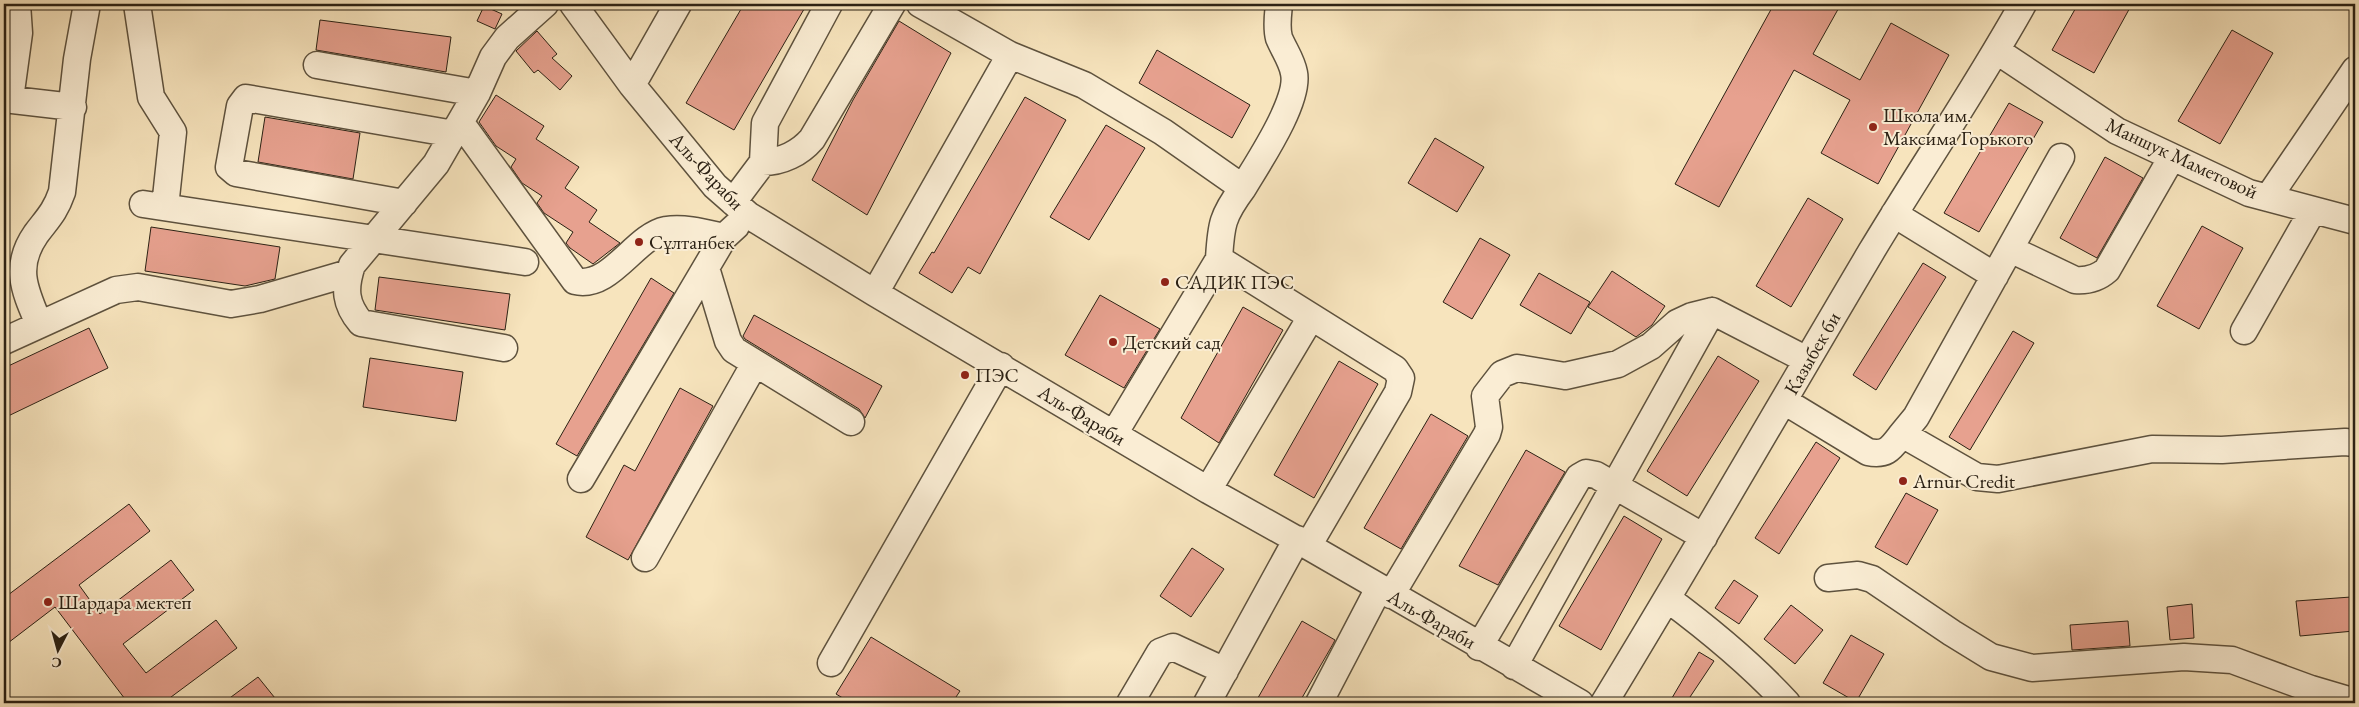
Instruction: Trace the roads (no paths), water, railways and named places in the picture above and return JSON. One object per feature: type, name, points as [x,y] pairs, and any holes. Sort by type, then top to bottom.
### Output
[{"type":"street","points":[[17,4],[19,33],[7,99],[73,107]]},
{"type":"street","points":[[38,324],[23,286],[24,255],[36,235],[56,210],[59,201],[73,107],[77,59],[87,4]]},
{"type":"street","points":[[137,4],[151,97],[173,132],[154,206],[525,262]]},
{"type":"street","points":[[504,348],[361,323],[350,310],[346,295],[352,265],[436,164],[477,93],[494,57],[507,38],[545,4]]},
{"type":"street","name":"Аль-Фараби","points":[[573,4],[632,85],[715,186],[741,208],[875,293],[1208,490],[1580,703]]},
{"type":"street","points":[[632,85],[678,4]]},
{"type":"street","points":[[581,479],[741,208],[763,162],[765,123],[829,4]]},
{"type":"street","points":[[763,162],[774,162],[802,150],[812,139],[892,4]]},
{"type":"street","points":[[920,4],[1010,55],[1084,85],[1163,132],[1242,188]]},
{"type":"street","points":[[1114,434],[1219,259],[1219,238],[1227,210],[1274,136],[1290,99],[1295,76],[1279,38],[1277,23],[1279,4]]},
{"type":"street","name":"Казыбек би","points":[[1604,703],[1668,599],[1894,214],[1996,51],[2023,4]]},
{"type":"street","name":"Маншук Маметовой","points":[[1996,51],[2116,131],[2249,194],[2355,221]]},
{"type":"street","points":[[875,293],[1010,55]]},
{"type":"street","points":[[318,65],[477,93]]},
{"type":"street","points":[[2268,198],[2355,70]]},
{"type":"street","points":[[404,203],[236,174],[230,167],[240,106],[246,98],[457,129],[575,281],[585,284],[596,280],[637,250],[652,235],[667,230],[690,230],[724,237]]},
{"type":"street","points":[[2010,249],[2075,280],[2084,281],[2101,276],[2107,270],[2172,157]]},
{"type":"street","points":[[1784,401],[1868,452],[1880,454],[1890,449],[1916,416],[2061,158]]},
{"type":"street","points":[[2244,331],[2312,210]]},
{"type":"street","points":[[1894,214],[1995,276]]},
{"type":"street","points":[[1207,703],[1303,543],[1398,392],[1401,378],[1395,369],[1219,259]]},
{"type":"street","points":[[706,268],[728,341],[734,350],[851,422]]},
{"type":"street","points":[[4,340],[116,290],[138,287],[232,304],[260,299],[349,273]]},
{"type":"street","points":[[1514,666],[1712,312]]},
{"type":"street","points":[[1318,703],[1385,592],[1487,434],[1489,427],[1485,396],[1495,380],[1502,374],[1524,368],[1565,376],[1618,364],[1651,346],[1677,323],[1692,316],[1712,312],[1807,360]]},
{"type":"street","points":[[1208,490],[1311,317]]},
{"type":"street","points":[[645,558],[754,363]]},
{"type":"street","points":[[830,663],[1001,366]]},
{"type":"street","points":[[1902,434],[1977,477],[1998,479],[2152,449],[2222,450],[2345,442],[2355,443]]},
{"type":"street","points":[[1480,647],[1579,477],[1586,473],[1596,475],[1616,485],[1704,537]]},
{"type":"street","points":[[1828,578],[1858,575],[1872,579],[1991,657],[2032,668],[2184,657],[2232,660],[2311,689],[2355,702]]},
{"type":"street","points":[[1668,599],[1721,639],[1767,681],[1787,703]]},
{"type":"street","points":[[1130,703],[1160,652],[1166,649],[1173,647],[1225,671]]},
{"type":"place","name":"Школа им. Максима Горького","points":[[1873,127]]},
{"type":"place","name":"Сұлтанбек","points":[[639,242]]},
{"type":"place","name":"САДИК ПЭС","points":[[1165,282]]},
{"type":"place","name":"Детский сад","points":[[1113,342]]},
{"type":"place","name":"ПЭС","points":[[965,375]]},
{"type":"place","name":"Arnur Credit","points":[[1903,481]]},
{"type":"place","name":"Шардара мектеп","points":[[48,602]]}]
